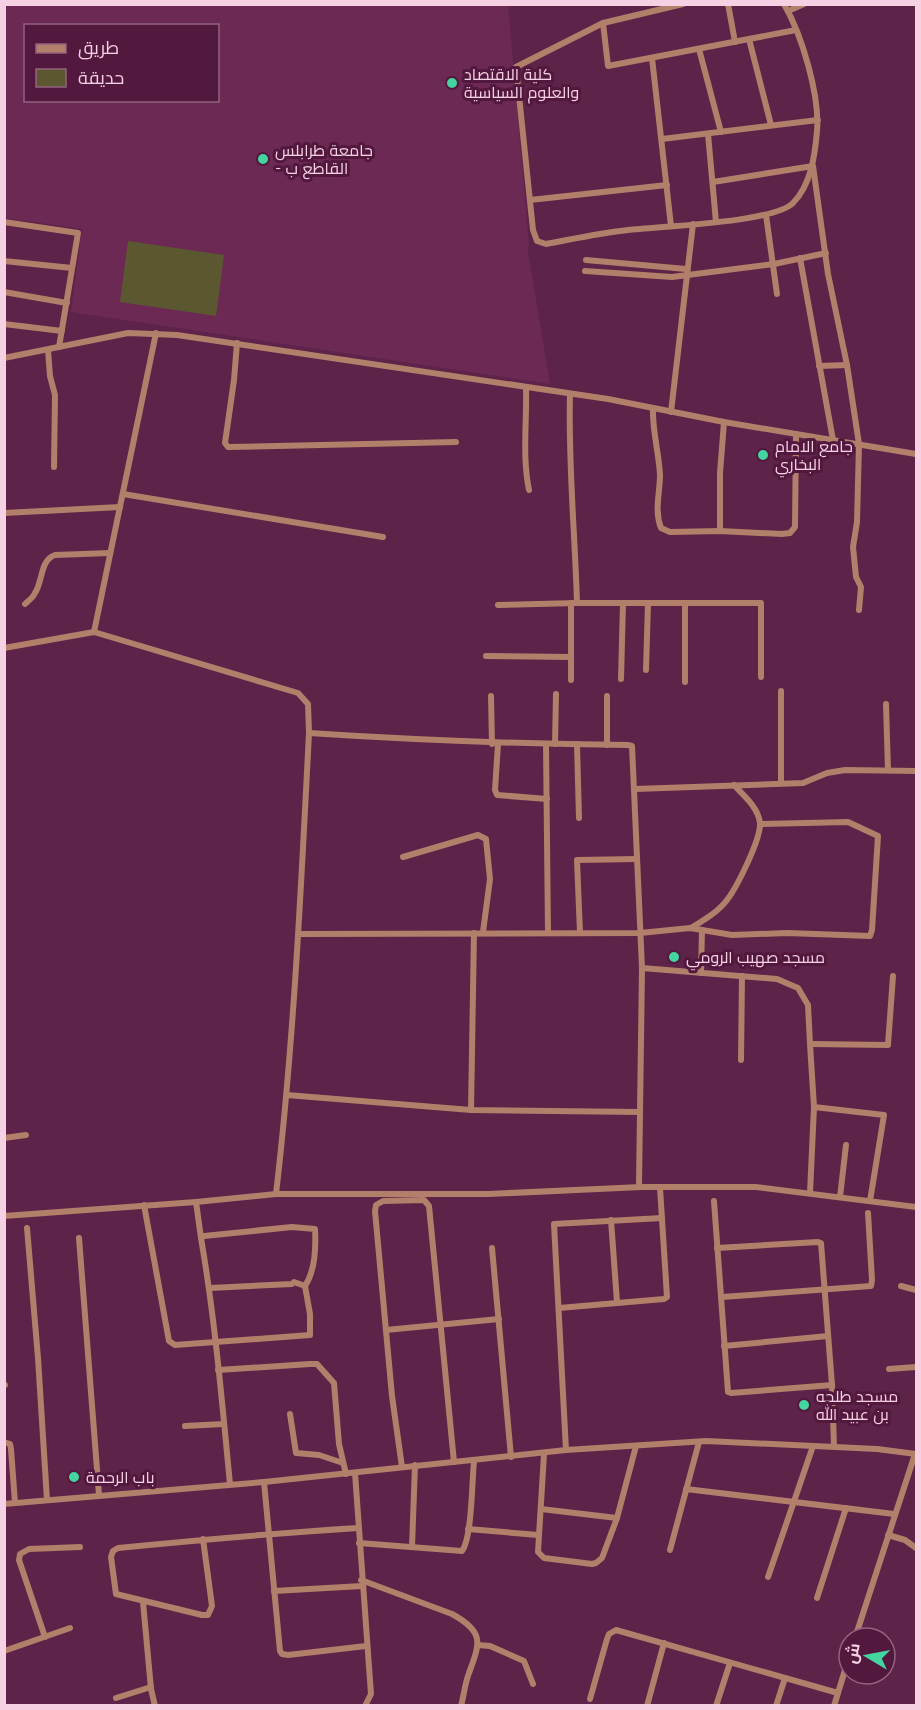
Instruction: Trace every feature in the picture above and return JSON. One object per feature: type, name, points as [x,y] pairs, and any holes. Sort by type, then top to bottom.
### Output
[{"type":"street","points":[[683,4],[603,24],[516,67],[533,230],[537,241],[546,244],[628,230],[766,216],[792,205],[800,194],[813,166]]},
{"type":"street","points":[[728,4],[735,42]]},
{"type":"street","points":[[784,4],[796,30],[817,106],[818,120],[813,166],[859,444],[857,522],[853,547],[856,578],[861,591],[859,610]]},
{"type":"street","points":[[788,11],[804,4]]},
{"type":"street","points":[[603,24],[608,66],[796,30]]},
{"type":"street","points":[[749,39],[771,125]]},
{"type":"street","points":[[699,49],[721,132]]},
{"type":"street","points":[[652,58],[671,226]]},
{"type":"street","points":[[662,139],[818,120]]},
{"type":"street","points":[[708,134],[716,222]]},
{"type":"street","points":[[713,182],[813,166]]},
{"type":"street","points":[[530,200],[667,185]]},
{"type":"street","points":[[766,216],[777,294]]},
{"type":"street","points":[[4,222],[78,233],[59,347]]},
{"type":"street","points":[[671,412],[693,224]]},
{"type":"street","points":[[586,260],[686,272],[774,264],[826,253]]},
{"type":"street","points":[[800,258],[833,440]]},
{"type":"street","points":[[4,261],[72,268]]},
{"type":"street","points":[[585,271],[672,277],[686,272]]},
{"type":"street","points":[[4,292],[67,303]]},
{"type":"street","points":[[4,324],[62,331]]},
{"type":"street","points":[[4,358],[128,333],[156,333],[237,343],[570,394],[916,454]]},
{"type":"street","points":[[94,632],[156,333]]},
{"type":"street","points":[[237,343],[225,443],[228,447],[456,442]]},
{"type":"street","points":[[48,350],[50,376],[55,394],[54,467]]},
{"type":"street","points":[[819,366],[847,365]]},
{"type":"street","points":[[526,387],[525,451],[526,476],[530,490]]},
{"type":"street","points":[[570,394],[568,442],[576,546],[572,680]]},
{"type":"street","points":[[653,408],[660,476],[657,500],[659,526],[670,531],[782,534],[793,530],[795,527],[796,434]]},
{"type":"street","points":[[720,531],[720,473],[724,422]]},
{"type":"street","points":[[123,494],[383,537]]},
{"type":"street","points":[[4,513],[120,507]]},
{"type":"street","points":[[24,604],[34,596],[44,566],[50,557],[110,553]]},
{"type":"street","points":[[621,679],[623,603]]},
{"type":"street","points":[[646,670],[648,603]]},
{"type":"street","points":[[684,603],[685,682]]},
{"type":"street","points":[[498,604],[761,604],[761,677]]},
{"type":"street","points":[[4,648],[94,632],[298,693],[308,704],[309,733],[299,934],[287,1095],[276,1194]]},
{"type":"street","points":[[486,656],[572,657]]},
{"type":"street","points":[[781,783],[782,691]]},
{"type":"street","points":[[555,744],[556,694]]},
{"type":"street","points":[[491,696],[497,795],[547,799]]},
{"type":"street","points":[[607,696],[608,745]]},
{"type":"street","points":[[886,704],[888,770]]},
{"type":"street","points":[[309,733],[495,744],[628,745],[632,747],[642,968],[639,1185],[641,1187]]},
{"type":"street","points":[[546,744],[548,933]]},
{"type":"street","points":[[578,744],[579,818]]},
{"type":"street","points":[[635,789],[808,782],[845,770],[916,771]]},
{"type":"street","points":[[690,928],[711,916],[727,900],[757,840],[760,824],[752,804],[734,785]]},
{"type":"street","points":[[299,934],[640,933],[690,928],[732,935],[787,933],[866,938],[872,934],[878,836],[848,822],[760,824]]},
{"type":"street","points":[[403,857],[478,835],[484,837],[490,879],[483,932]]},
{"type":"street","points":[[580,933],[577,860],[638,860]]},
{"type":"street","points":[[701,973],[702,930]]},
{"type":"street","points":[[471,1110],[474,933]]},
{"type":"street","points":[[642,968],[777,979],[798,988],[808,1005],[814,1107],[810,1193]]},
{"type":"street","points":[[741,1060],[742,976]]},
{"type":"street","points":[[810,1044],[888,1045],[893,976]]},
{"type":"street","points":[[287,1095],[471,1110],[640,1112]]},
{"type":"street","points":[[814,1107],[884,1115],[870,1201]]},
{"type":"street","points":[[4,1138],[26,1135]]},
{"type":"street","points":[[840,1197],[846,1145]]},
{"type":"street","points":[[4,1216],[276,1194],[489,1194],[641,1187],[743,1187],[916,1207]]},
{"type":"street","points":[[559,1308],[667,1297],[660,1188]]},
{"type":"street","points":[[402,1467],[375,1211],[376,1205],[383,1201],[424,1200],[429,1206],[454,1462]]},
{"type":"street","points":[[714,1201],[727,1390],[729,1393],[832,1385]]},
{"type":"street","points":[[196,1202],[210,1288],[230,1484]]},
{"type":"street","points":[[144,1205],[169,1341],[175,1345],[310,1335],[310,1314],[305,1286],[310,1278],[313,1264],[315,1229],[292,1227],[201,1238]]},
{"type":"street","points":[[722,1297],[871,1286],[868,1213]]},
{"type":"street","points":[[566,1450],[554,1224],[662,1218]]},
{"type":"street","points":[[611,1220],[617,1302]]},
{"type":"street","points":[[27,1228],[47,1500]]},
{"type":"street","points":[[79,1238],[99,1495]]},
{"type":"street","points":[[717,1248],[820,1242],[832,1385],[834,1447]]},
{"type":"street","points":[[492,1248],[511,1457]]},
{"type":"street","points":[[210,1288],[292,1284],[294,1282],[305,1286]]},
{"type":"street","points":[[902,1286],[916,1290]]},
{"type":"street","points":[[386,1330],[499,1319]]},
{"type":"street","points":[[724,1346],[828,1336]]},
{"type":"street","points":[[218,1370],[317,1364],[334,1383],[339,1444],[346,1474]]},
{"type":"street","points":[[889,1369],[916,1367]]},
{"type":"street","points":[[290,1414],[296,1453],[319,1455],[343,1462]]},
{"type":"street","points":[[185,1426],[224,1424]]},
{"type":"street","points":[[670,1550],[699,1442]]},
{"type":"street","points":[[4,1504],[264,1482],[566,1450],[699,1442],[877,1449],[916,1454],[894,1514],[859,1626]]},
{"type":"street","points":[[4,1443],[10,1444],[11,1449],[15,1503]]},
{"type":"street","points":[[544,1454],[538,1552],[541,1557],[596,1563],[602,1558],[617,1518],[636,1446]]},
{"type":"street","points":[[768,1577],[813,1446]]},
{"type":"street","points":[[359,1543],[462,1551],[465,1548],[468,1529],[474,1461]]},
{"type":"street","points":[[412,1547],[415,1465]]},
{"type":"street","points":[[355,1473],[366,1646],[370,1695],[374,1706]]},
{"type":"street","points":[[264,1482],[279,1647],[282,1654],[366,1646]]},
{"type":"street","points":[[686,1489],[894,1514]]},
{"type":"street","points":[[817,1598],[846,1508]]},
{"type":"street","points":[[541,1509],[617,1518]]},
{"type":"street","points":[[203,1539],[212,1606],[210,1613],[202,1615],[116,1594],[111,1557],[113,1551],[118,1548],[203,1539],[268,1533],[358,1528]]},
{"type":"street","points":[[468,1529],[538,1535]]},
{"type":"street","points":[[888,1535],[905,1540],[916,1548]]},
{"type":"street","points":[[45,1637],[19,1560],[20,1554],[29,1550],[80,1546]]},
{"type":"street","points":[[274,1591],[361,1583],[458,1618],[474,1632],[478,1645],[461,1706]]},
{"type":"street","points":[[143,1602],[155,1706]]},
{"type":"street","points":[[4,1651],[69,1628]]},
{"type":"street","points":[[590,1699],[607,1639],[611,1632],[618,1630],[838,1693]]},
{"type":"street","points":[[647,1706],[664,1643]]},
{"type":"street","points":[[478,1645],[485,1644],[524,1661],[533,1684]]},
{"type":"street","points":[[716,1706],[730,1663]]},
{"type":"street","points":[[776,1706],[785,1678]]},
{"type":"street","points":[[834,1706],[840,1686]]},
{"type":"street","points":[[116,1698],[151,1687]]},
{"type":"street","points":[[365,1706],[370,1695]]},
{"type":"shaded area","name":"جامعة طرابلس - القاطع ب","points":[[5,5],[508,5],[528,252],[550,384],[71,312],[82,229],[5,218]]},
{"type":"green space","points":[[128,241],[224,255],[216,316],[120,302]]},
{"type":"place","name":"كلية الاقتصاد والعلوم السياسية","points":[[452,83]]},
{"type":"place","name":"جامعة طرابلس - القاطع ب","points":[[263,159]]},
{"type":"place","name":"جامع الامام البخاري","points":[[763,455]]},
{"type":"place","name":"مسجد صهيب الرومي","points":[[674,957]]},
{"type":"place","name":"مسجد طلحه بن عبيد الله","points":[[804,1405]]},
{"type":"place","name":"باب الرحمة","points":[[74,1477]]}]
